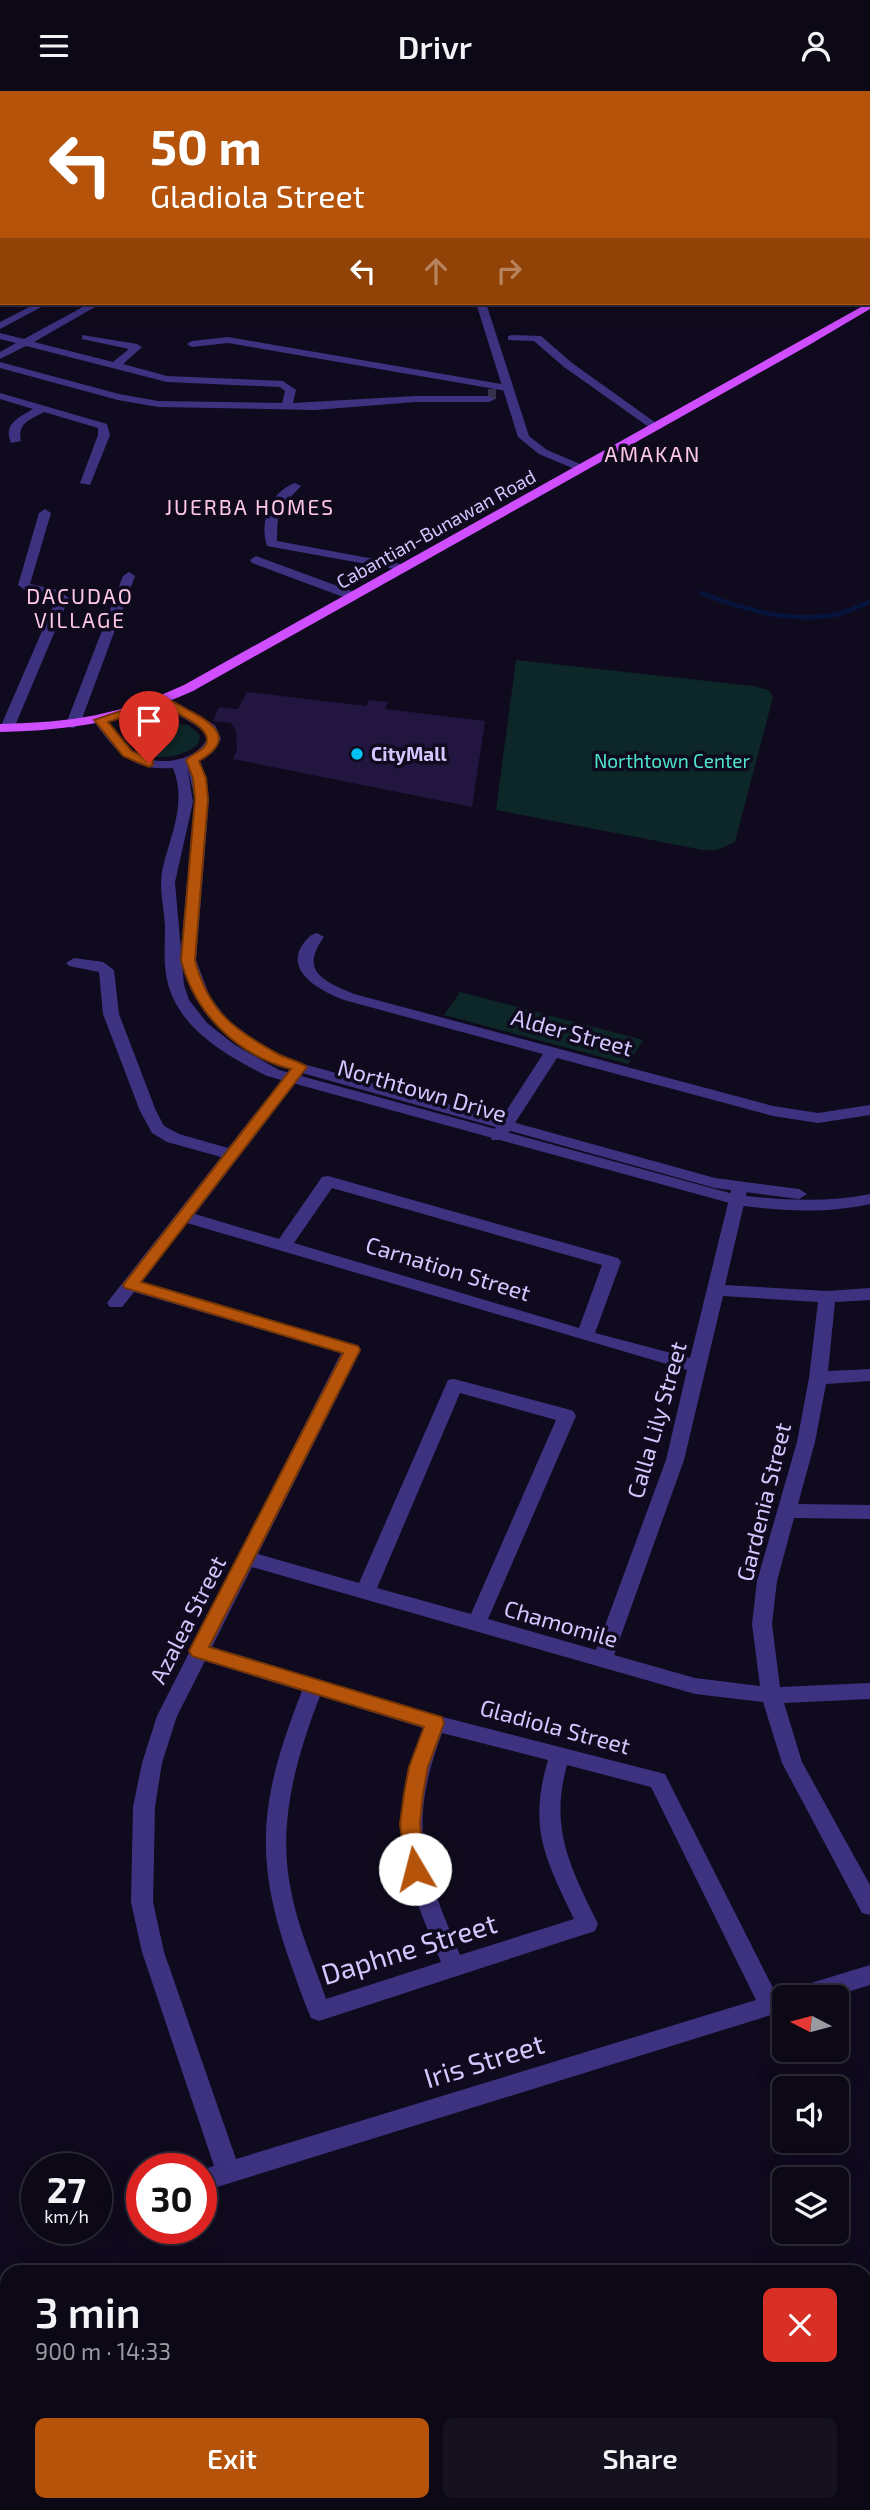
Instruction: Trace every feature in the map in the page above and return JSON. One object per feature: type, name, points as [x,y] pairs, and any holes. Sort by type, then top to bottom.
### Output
[{"type":"main road","name":"Cabantian-Bunawan Road","points":[[4,728],[100,720],[162,700],[222,671],[350,595],[657,428],[870,306]]},
{"type":"street","points":[[0,326],[40,305]]},
{"type":"street","points":[[0,356],[93,305]]},
{"type":"street","points":[[482,305],[521,429],[531,445],[581,468]]},
{"type":"street","points":[[61,351],[103,327]]},
{"type":"street","points":[[0,335],[177,380],[283,384],[291,390],[287,407]]},
{"type":"street","points":[[86,337],[137,347],[116,365]]},
{"type":"street","points":[[512,338],[537,338],[568,365],[657,428]]},
{"type":"street","points":[[191,344],[228,340],[509,393]]},
{"type":"street","points":[[0,365],[131,400],[158,404],[327,407],[492,397],[509,393]]},
{"type":"street","points":[[2,398],[95,423],[104,429],[86,483]]},
{"type":"street","points":[[15,441],[13,431],[16,424],[43,408]]},
{"type":"street","points":[[295,486],[284,495],[271,513],[271,543],[401,568]]},
{"type":"street","points":[[4,728],[63,598],[60,594],[29,590],[24,585],[45,513]]},
{"type":"street","points":[[256,560],[350,595]]},
{"type":"street","points":[[73,724],[129,576]]},
{"type":"street","points":[[100,720],[133,757],[158,764],[185,762],[208,751],[214,734],[204,723],[162,700]]},
{"type":"street","name":"Northtown Drive","points":[[185,762],[194,787],[188,960],[194,984],[218,1020],[238,1038],[284,1063],[295,1073]]},
{"type":"street","name":"Northtown Drive","points":[[194,787],[168,880],[176,987],[186,1007],[202,1026],[226,1046],[273,1073],[295,1073],[739,1194],[797,1206],[833,1205],[870,1199]]},
{"type":"street","name":"Alder Street","points":[[317,937],[310,944],[304,959],[308,970],[328,989],[395,1011],[794,1115],[841,1117],[870,1110]]},
{"type":"street","points":[[74,963],[98,965],[106,970],[110,1014],[148,1111],[158,1129],[173,1138],[230,1154]]},
{"type":"street","points":[[502,1130],[553,1051]]},
{"type":"street","points":[[116,1303],[295,1073]]},
{"type":"street","points":[[284,1246],[328,1181],[612,1262],[585,1336]]},
{"type":"street","name":"Northtown Drive","points":[[739,1194],[829,1193],[870,1187]]},
{"type":"street","name":"Calla Lily Street","points":[[602,1661],[676,1460],[739,1194]]},
{"type":"street","name":"Carnation Street","points":[[183,1216],[585,1336],[699,1367]]},
{"type":"street","name":"Azalea Street","points":[[131,1285],[352,1350],[167,1716],[152,1763],[144,1807],[142,1902],[153,1952],[228,2171]]},
{"type":"street","points":[[716,1290],[827,1297],[870,1294]]},
{"type":"street","name":"Gardenia Street","points":[[827,1297],[818,1378],[806,1442],[766,1581],[762,1624],[771,1695],[792,1763],[868,1899]]},
{"type":"street","points":[[818,1378],[870,1375]]},
{"type":"street","points":[[365,1592],[454,1385],[567,1416],[476,1625]]},
{"type":"street","points":[[788,1511],[870,1512]]},
{"type":"street","name":"Chamomile","points":[[246,1558],[695,1686],[771,1695],[870,1691]]},
{"type":"street","name":"Gladiola Street","points":[[198,1651],[435,1723],[559,1757],[658,1780],[772,1994]]},
{"type":"street","name":"Daphne Street","points":[[314,1686],[282,1779],[274,1826],[277,1874],[286,1912],[319,2011],[587,1924],[558,1862],[547,1821],[551,1779],[559,1757]]},
{"type":"street","points":[[435,1723],[419,1767],[413,1794],[411,1848],[415,1869],[454,1967]]},
{"type":"street","points":[[837,1985],[870,1975]]},
{"type":"street","name":"Iris Street","points":[[217,2175],[772,2005]]},
{"type":"green space","name":"Northtown Center","points":[[516,660],[769,690],[773,697],[735,842],[717,850],[703,850],[496,810]]},
{"type":"green space","points":[[166,723],[188,725],[200,735],[199,743],[184,753],[164,757],[154,756],[139,748],[135,740],[145,728]]},
{"type":"green space","points":[[460,992],[643,1040],[628,1064],[444,1015]]},
{"type":"building","name":"CityMall","points":[[247,692],[366,706],[369,700],[388,702],[385,709],[485,721],[472,807],[233,759],[237,749],[236,731],[231,723],[213,721],[219,707],[238,709]]},
{"type":"waterway","points":[[701,593],[749,609],[800,617],[838,614],[870,602]]},
{"type":"tunnel","points":[[488,394],[496,394]]},
{"type":"place","name":"CityMall","points":[[357,754]]},
{"type":"district","name":"AMAKAN","points":[[653,455]]},
{"type":"district","name":"JUERBA HOMES","points":[[250,508]]},
{"type":"district","name":"DACUDAO VILLAGE","points":[[80,609]]},
{"type":"route","points":[[149,763],[128,753],[100,720],[162,700],[204,723],[214,734],[208,751],[192,760],[197,770],[202,799],[188,960],[194,984],[218,1020],[238,1038],[284,1063],[300,1067],[131,1285],[352,1350],[198,1651],[435,1723],[419,1767],[413,1794],[410,1824],[415,1869]]}]
